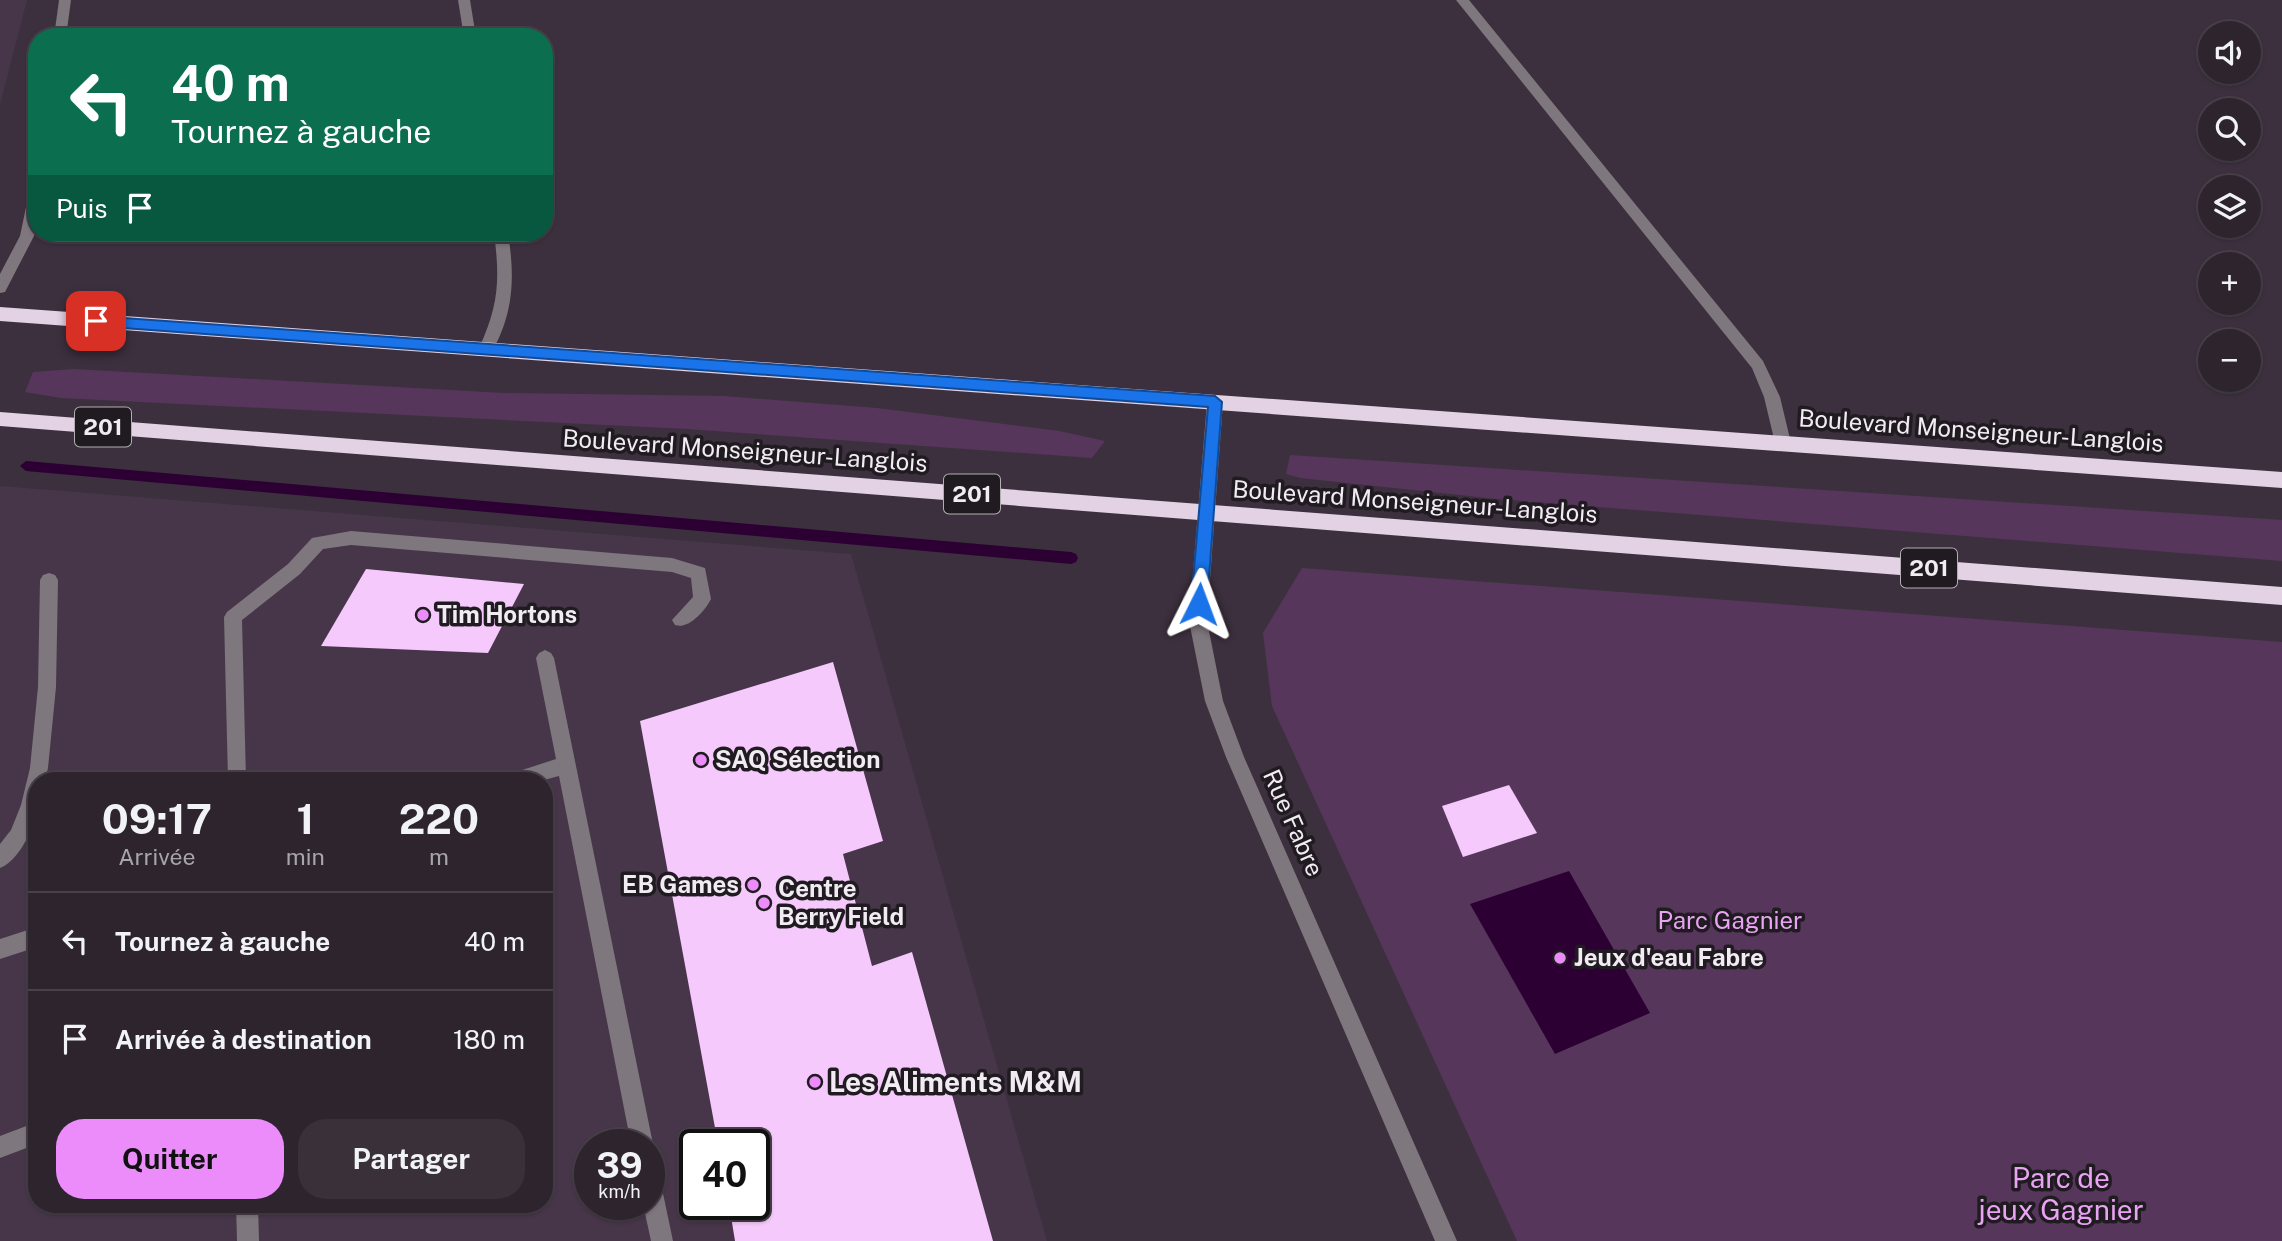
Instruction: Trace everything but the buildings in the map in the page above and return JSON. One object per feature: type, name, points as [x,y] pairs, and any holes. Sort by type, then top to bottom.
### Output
[{"type":"highway","name":"Boulevard Monseigneur-Langlois","points":[[0,314],[2282,480]]},
{"type":"highway","name":"Boulevard Monseigneur-Langlois","points":[[0,419],[2282,596]]},
{"type":"street","points":[[61,28],[65,0]]},
{"type":"street","points":[[464,0],[469,28]]},
{"type":"street","points":[[1462,0],[1758,365],[1772,397],[1783,443]]},
{"type":"street","points":[[0,288],[28,231]]},
{"type":"street","points":[[487,348],[505,310],[508,292],[509,275],[503,242]]},
{"type":"street","name":"Rue Fabre","points":[[1215,402],[1198,621],[1214,701],[1235,757],[1446,1241]]},
{"type":"street","points":[[237,772],[233,617],[293,569],[318,543],[351,538],[672,565],[699,573],[702,599],[681,620]]},
{"type":"street","points":[[37,772],[43,741],[49,580]]},
{"type":"street","points":[[545,658],[639,1129]]},
{"type":"street","points":[[543,772],[566,765]]},
{"type":"street","points":[[0,859],[9,851],[28,816]]},
{"type":"street","points":[[0,949],[28,940]]},
{"type":"street","points":[[0,1147],[28,1136]]},
{"type":"street","points":[[247,1213],[248,1241]]},
{"type":"street","points":[[658,1220],[662,1241]]},
{"type":"shaded area","points":[[0,0],[27,0],[0,104]]},
{"type":"shaded area","points":[[0,486],[851,554],[1047,1241],[0,1241]]},
{"type":"shaded area","name":"Jeux d'eau Fabre","points":[[1569,871],[1650,1013],[1555,1054],[1470,904]]},
{"type":"green space","points":[[73,369],[503,393],[724,396],[877,408],[1059,431],[1105,441],[1092,458],[686,429],[61,398],[25,392],[33,372]]},
{"type":"green space","points":[[1290,455],[2282,520],[2282,561],[1497,499],[1300,478],[1286,474]]},
{"type":"green space","name":"Parc Gagnier","points":[[1302,568],[2282,642],[2282,1241],[1517,1241],[1272,706],[1263,633]]},
{"type":"waterway","points":[[26,466],[1071,558]]},
{"type":"place","name":"Tim Hortons","points":[[423,615]]},
{"type":"place","name":"SAQ Sélection","points":[[701,760]]},
{"type":"place","name":"EB Games","points":[[753,885]]},
{"type":"place","name":"Centre Berry Field","points":[[764,903]]},
{"type":"place","name":"Jeux d'eau Fabre","points":[[1560,958]]},
{"type":"place","name":"Les Aliments M&M","points":[[815,1082]]},
{"type":"route","points":[[96,321],[1215,402],[1199,604]]},
{"type":"park label","name":"Parc de jeux Gagnier","points":[[2061,1194]]}]
